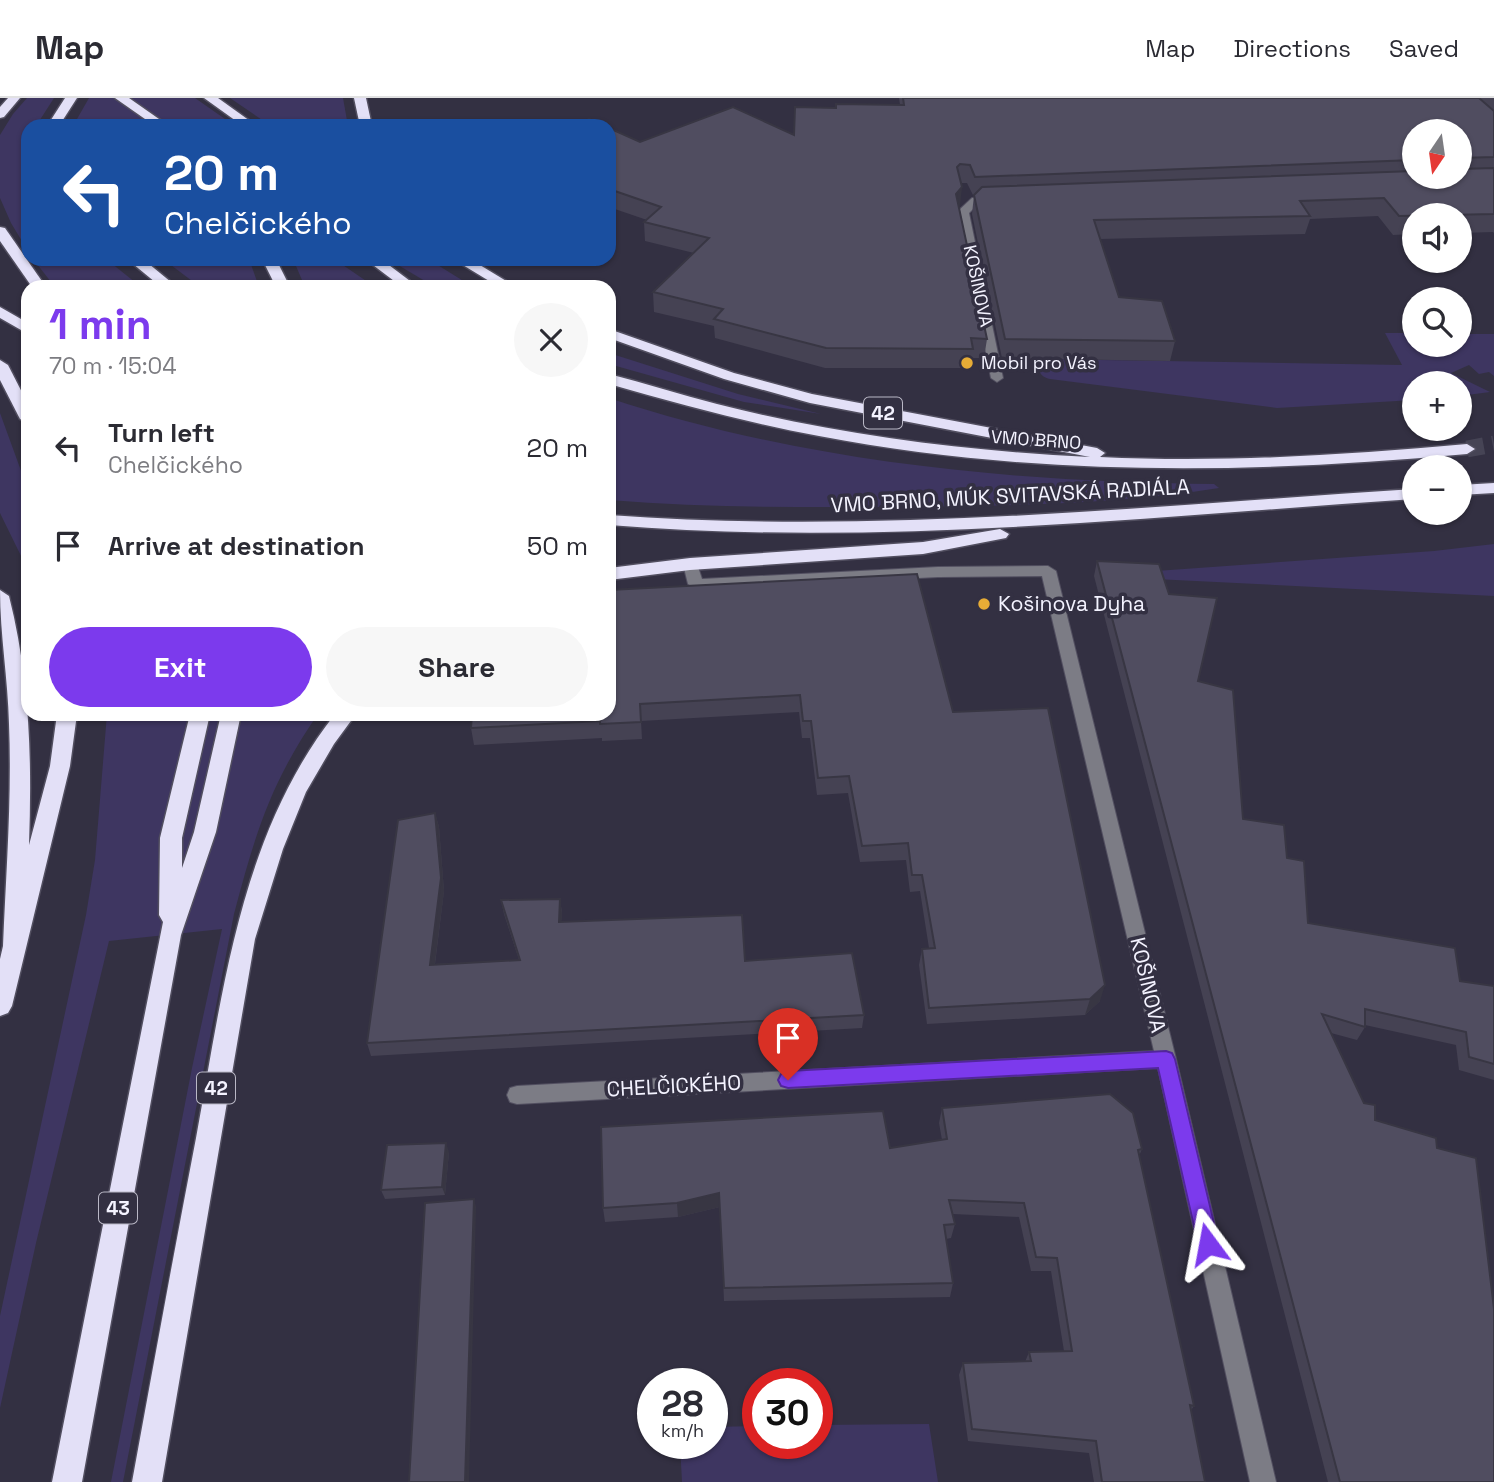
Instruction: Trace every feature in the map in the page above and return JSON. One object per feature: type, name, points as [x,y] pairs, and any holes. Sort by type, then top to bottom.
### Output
[{"type":"highway","points":[[0,114],[14,98]]},
{"type":"highway","points":[[58,119],[71,98]]},
{"type":"highway","points":[[121,98],[152,119]]},
{"type":"highway","points":[[210,98],[241,119]]},
{"type":"highway","points":[[360,98],[364,119]]},
{"type":"highway","points":[[0,231],[21,261]]},
{"type":"highway","points":[[143,266],[161,280]]},
{"type":"highway","points":[[382,266],[401,280]]},
{"type":"highway","points":[[472,266],[497,280]]},
{"type":"highway","points":[[0,311],[21,325]]},
{"type":"highway","name":"42","points":[[616,336],[729,376],[810,398],[1164,466]]},
{"type":"highway","points":[[0,365],[21,406]]},
{"type":"highway","name":"VMO BRNO","points":[[616,381],[683,403],[872,442],[996,457],[1164,466],[1314,463],[1467,449]]},
{"type":"highway","points":[[1472,489],[1494,488]]},
{"type":"highway","name":"VMO BRNO, MÚK SVITAVSKÁ RADIÁLA","points":[[616,520],[794,530],[1098,517],[1402,495]]},
{"type":"highway","points":[[616,573],[690,564],[923,548],[1098,517]]},
{"type":"highway","points":[[0,596],[10,629],[19,729],[15,947]]},
{"type":"highway","points":[[0,1006],[60,766],[66,721]]},
{"type":"highway","points":[[170,935],[171,838],[198,721]]},
{"type":"highway","points":[[170,935],[205,832],[229,721]]},
{"type":"highway","name":"42","points":[[147,1482],[244,939],[265,867],[289,802],[320,747],[340,721]]},
{"type":"highway","name":"43","points":[[66,1482],[170,935]]},
{"type":"street","name":"KOŠINOVA","points":[[997,378],[963,212],[970,201],[1003,199]]},
{"type":"street","name":"KOŠINOVA","points":[[690,564],[696,584],[938,572],[1048,571],[1166,1059],[1263,1482]]},
{"type":"street","name":"CHELČICKÉHO","points":[[517,1095],[1166,1059]]},
{"type":"shaded area","points":[[27,98],[54,98],[40,119],[21,119],[21,239],[0,198],[0,135]]},
{"type":"shaded area","points":[[89,98],[195,98],[225,119],[77,119]]},
{"type":"shaded area","points":[[230,98],[343,98],[347,119],[261,119]]},
{"type":"shaded area","points":[[38,266],[115,266],[132,280],[50,280]]},
{"type":"shaded area","points":[[172,266],[252,266],[256,280],[191,280]]},
{"type":"shaded area","points":[[296,266],[344,266],[365,280],[302,280]]},
{"type":"shaded area","points":[[400,266],[439,266],[462,280],[423,280]]},
{"type":"shaded area","points":[[1385,333],[1402,333],[1402,357],[1472,357],[1472,334],[1494,334],[1494,376],[1489,372],[1479,374],[1469,365],[1456,371],[1402,371],[1402,401],[1277,408],[1050,379],[1041,374],[1038,359],[1402,365]]},
{"type":"shaded area","points":[[616,355],[738,394],[821,414],[744,402],[616,366]]},
{"type":"shaded area","points":[[1472,383],[1490,392],[1472,394]]},
{"type":"shaded area","points":[[616,400],[682,420],[832,453],[984,473],[1061,479],[1214,484],[1219,488],[1055,504],[890,507],[616,500]]},
{"type":"shaded area","points":[[0,413],[21,471],[21,556],[0,513]]},
{"type":"shaded area","points":[[1494,544],[1494,596],[1155,579],[1156,571],[1434,551]]},
{"type":"shaded area","points":[[106,721],[313,721],[288,763],[266,810],[234,914],[123,1482],[111,1482],[222,929],[109,941],[36,1243],[0,1408],[0,1316],[86,915],[95,860]]},
{"type":"shaded area","points":[[929,1424],[938,1482],[682,1482],[681,1459],[728,1459],[728,1427],[742,1426],[742,1459],[833,1459],[833,1425]]},
{"type":"building","points":[[903,98],[1479,98],[1494,111],[1494,157],[1472,158],[1472,119],[1402,119],[1402,160],[975,177],[970,165],[960,164],[957,167],[962,187],[956,194],[987,339],[971,338],[973,349],[826,348],[714,319],[723,309],[653,292],[709,238],[644,222],[661,207],[616,191],[616,131],[640,142],[733,107],[794,135],[795,107],[836,108],[836,104],[904,105]]},
{"type":"building","points":[[1494,168],[1494,214],[1472,214],[1472,203],[1402,203],[1402,216],[1399,216],[1384,198],[1300,201],[1310,216],[1094,220],[1119,297],[1162,301],[1175,341],[1005,339],[974,195],[982,187],[1402,171],[1402,189],[1472,189],[1472,169]]},
{"type":"building","points":[[1097,561],[1159,564],[1169,594],[1217,598],[1198,681],[1233,690],[1243,819],[1284,825],[1287,858],[1304,861],[1308,923],[1455,948],[1460,981],[1494,986],[1494,1064],[1469,1057],[1466,1032],[1365,1009],[1365,1027],[1322,1014],[1364,1103],[1375,1105],[1375,1120],[1436,1138],[1437,1148],[1476,1158],[1494,1309],[1494,1482],[1340,1482]]},
{"type":"building","points":[[917,574],[953,712],[1048,708],[1105,985],[1090,999],[929,1008],[922,949],[935,948],[922,875],[912,875],[908,843],[862,846],[849,776],[818,778],[811,721],[803,721],[800,695],[640,704],[641,722],[600,724],[600,721],[616,721],[616,590]]},
{"type":"building","points":[[472,721],[600,721],[471,728]]},
{"type":"building","points":[[435,813],[441,878],[430,965],[520,960],[501,900],[560,899],[559,922],[742,915],[745,961],[852,953],[864,1015],[367,1043],[398,820]]},
{"type":"building","points":[[1110,1094],[1133,1113],[1142,1149],[1138,1150],[1194,1406],[1190,1405],[1205,1482],[1102,1482],[1096,1441],[972,1429],[963,1363],[1031,1361],[1029,1352],[1072,1351],[1057,1258],[1036,1257],[1024,1203],[949,1200],[955,1224],[944,1225],[953,1283],[724,1288],[719,1193],[677,1203],[603,1208],[601,1127],[883,1111],[890,1148],[947,1139],[942,1108]]},
{"type":"building","points":[[446,1143],[442,1187],[381,1190],[387,1145]]},
{"type":"building","points":[[474,1199],[465,1482],[409,1482],[425,1203]]},
{"type":"tunnel","points":[[1467,449],[1494,444]]},
{"type":"place","name":"Mobil pro Vás","points":[[967,363]]},
{"type":"place","name":"Košinova Dyha","points":[[984,604]]},
{"type":"route","points":[[788,1080],[1166,1059],[1208,1244]]}]
